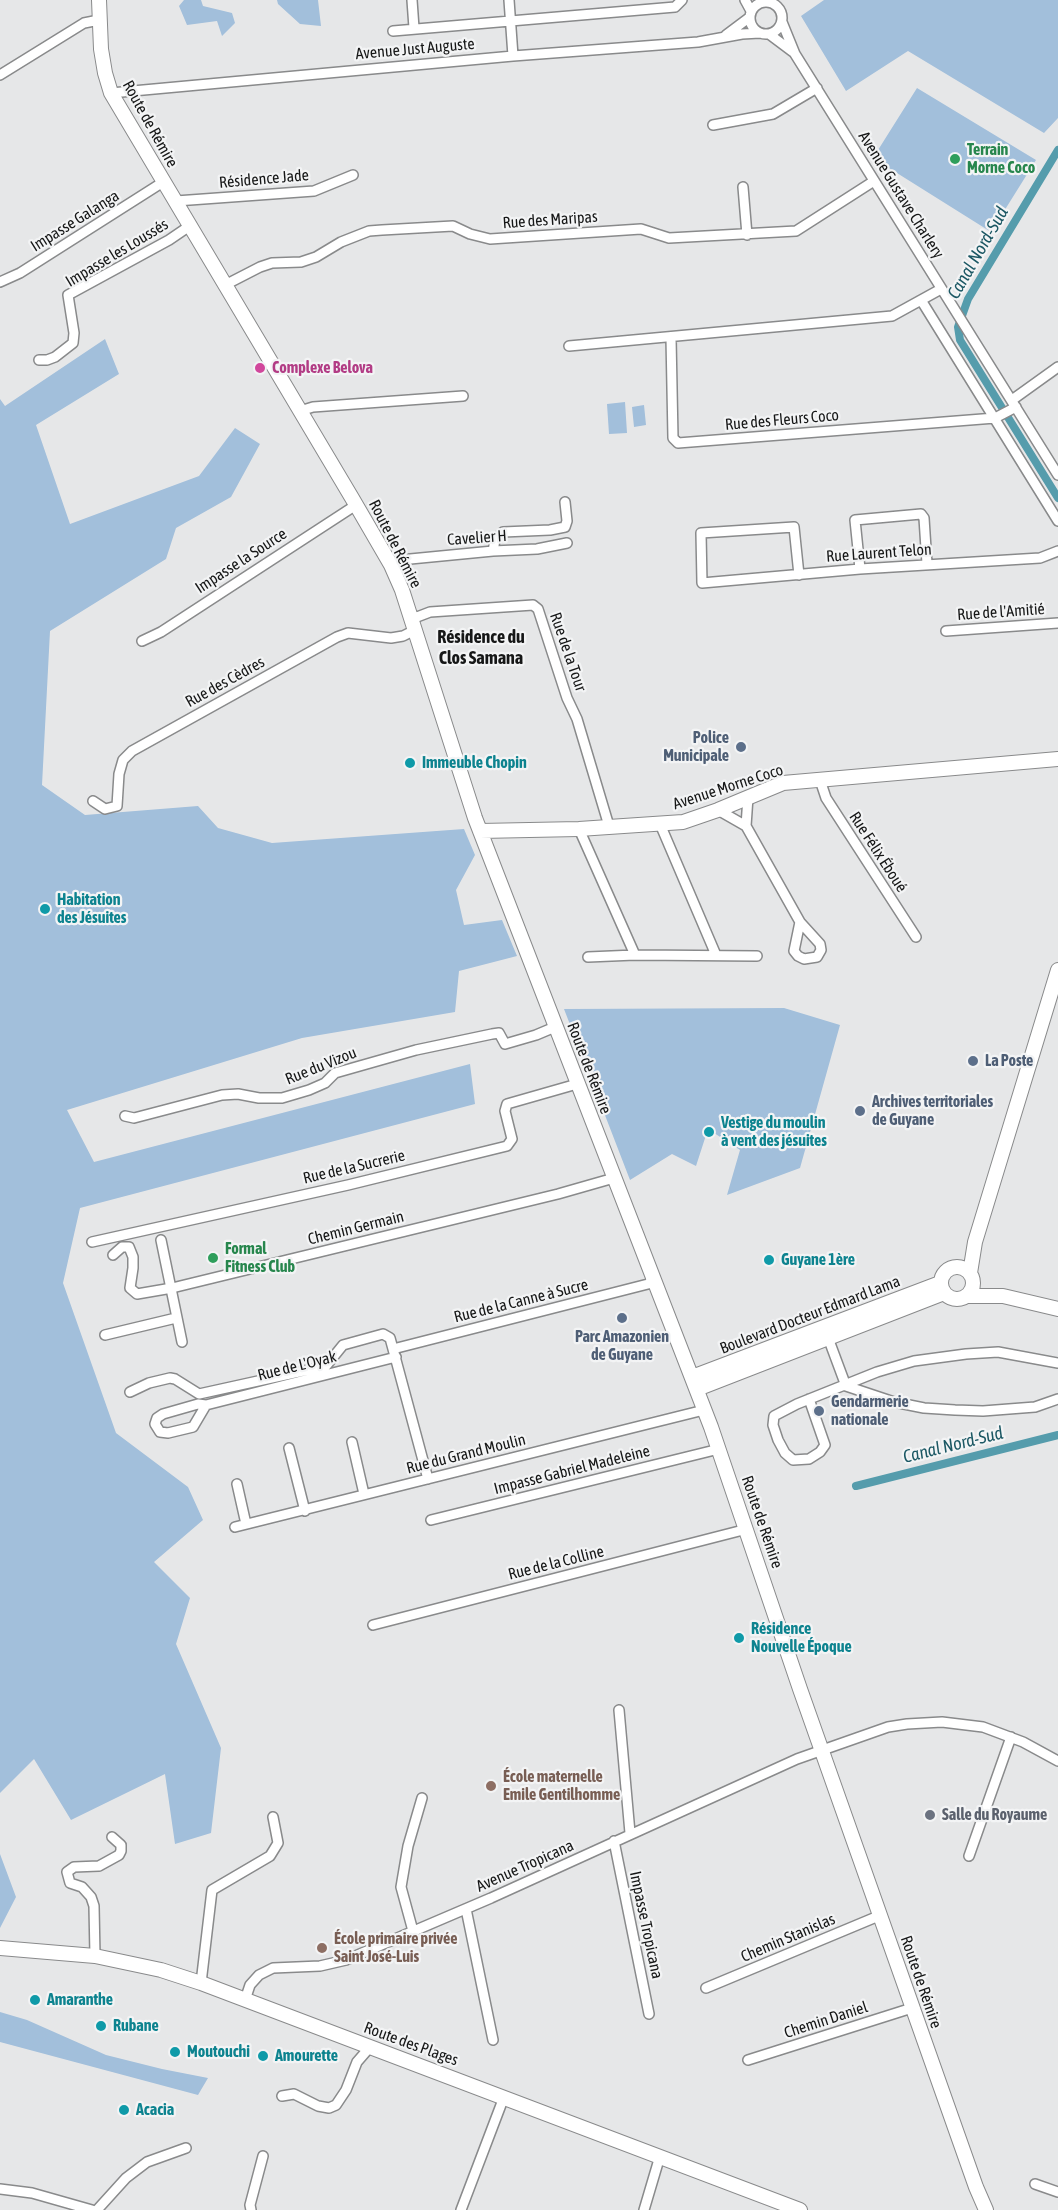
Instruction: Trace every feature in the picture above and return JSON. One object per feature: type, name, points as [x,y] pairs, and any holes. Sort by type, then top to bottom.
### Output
[{"type":"main road","name":"Route de Rémire","points":[[99,0],[105,73],[111,93],[391,565],[413,623],[480,831],[577,1084],[655,1278],[719,1449],[786,1650],[986,2210]]},
{"type":"main road","name":"Avenue Morne Coco","points":[[480,831],[579,829],[683,822],[783,783],[1058,759]]},
{"type":"main road","points":[[967,1296],[972,1289],[975,1242],[1053,1005],[1058,970]]},
{"type":"main road","points":[[975,1242],[964,1258],[944,1273],[942,1288],[947,1297],[957,1299],[967,1296],[1003,1296],[1058,1309]]},
{"type":"main road","points":[[953,1267],[966,1269],[972,1277],[1003,1296]]},
{"type":"main road","name":"Boulevard Docteur Edmard Lama","points":[[694,1383],[942,1288]]},
{"type":"main road","name":"Route des Plages","points":[[0,1948],[94,1956],[161,1970],[201,1983],[660,2156],[771,2205],[800,2210]]},
{"type":"main road","name":"Route de Rémire","points":[[976,2187],[980,2210]]},
{"type":"street","points":[[412,0],[414,28]]},
{"type":"street","points":[[509,0],[513,56]]},
{"type":"street","points":[[393,31],[675,7],[682,0]]},
{"type":"street","points":[[744,0],[751,14],[752,27],[764,34],[777,30],[782,22],[780,8],[772,2],[764,1],[757,4],[751,14]]},
{"type":"street","name":"Avenue Just Auguste","points":[[722,38],[751,14]]},
{"type":"street","points":[[0,75],[84,23],[99,20]]},
{"type":"street","name":"Avenue Gustave Charlery","points":[[782,22],[795,54],[874,181],[936,292],[957,312],[1058,474]]},
{"type":"street","name":"Avenue Just Auguste","points":[[111,93],[513,56],[698,42],[742,34],[764,34]]},
{"type":"street","name":"Avenue Gustave Charlery","points":[[764,34],[795,54]]},
{"type":"street","points":[[713,124],[773,114],[817,88]]},
{"type":"street","name":"Résidence Jade","points":[[176,201],[314,191],[353,176]]},
{"type":"street","name":"Impasse Galanga","points":[[0,282],[20,273],[160,184],[162,180]]},
{"type":"street","name":"Rue des Maripas","points":[[225,285],[272,263],[301,262],[316,257],[341,242],[369,231],[453,226],[470,234],[490,239],[641,229],[669,238],[796,231],[874,181]]},
{"type":"street","points":[[743,187],[747,235]]},
{"type":"street","name":"Impasse les Loussés","points":[[39,360],[55,357],[73,343],[74,333],[68,296],[169,240],[191,225]]},
{"type":"street","points":[[569,346],[892,316],[936,292]]},
{"type":"street","points":[[921,300],[997,417],[1058,521]]},
{"type":"street","name":"Rue des Fleurs Coco","points":[[672,338],[673,438],[678,443],[997,417]]},
{"type":"street","points":[[997,417],[1058,367]]},
{"type":"street","points":[[300,411],[313,406],[463,396]]},
{"type":"street","points":[[493,551],[495,540],[503,532],[565,527],[567,522],[565,502]]},
{"type":"street","name":"Impasse la Source","points":[[142,641],[160,632],[356,505]]},
{"type":"street","points":[[860,569],[855,520],[921,514],[924,518],[927,564]]},
{"type":"street","name":"Rue Laurent Telon","points":[[799,574],[794,527],[704,531],[700,536],[702,583],[927,564],[1040,558],[1058,551]]},
{"type":"street","name":"Cavelier H","points":[[391,565],[400,560],[537,549],[567,543]]},
{"type":"street","name":"Rue de la Tour","points":[[413,623],[417,617],[430,612],[533,605],[538,609],[567,698],[577,719],[609,826]]},
{"type":"street","name":"Rue de l'Amitié","points":[[946,631],[1058,622]]},
{"type":"street","name":"Rue des Cèdres","points":[[93,801],[105,809],[117,806],[119,774],[123,760],[132,751],[337,637],[348,633],[391,638],[403,636],[413,623]]},
{"type":"street","name":"Rue Félix Éboué","points":[[820,780],[825,798],[916,937]]},
{"type":"street","points":[[746,826],[748,797]]},
{"type":"street","points":[[718,810],[746,826],[800,922]]},
{"type":"street","points":[[660,824],[716,955]]},
{"type":"street","points":[[579,829],[635,955]]},
{"type":"street","points":[[588,957],[757,956]]},
{"type":"street","name":"Rue du Vizou","points":[[125,1116],[134,1118],[222,1095],[282,1098],[325,1083],[335,1073],[416,1050],[499,1033],[505,1044],[555,1027]]},
{"type":"street","name":"Rue de la Sucrerie","points":[[93,1242],[348,1185],[507,1146],[512,1139],[505,1111],[507,1104],[577,1084]]},
{"type":"street","name":"Chemin Germain","points":[[113,1255],[122,1247],[129,1247],[133,1257],[130,1288],[137,1294],[172,1288],[558,1194],[614,1178]]},
{"type":"street","points":[[161,1239],[182,1342]]},
{"type":"street","name":"Rue de la Canne à Sucre","points":[[395,1353],[648,1284],[655,1278]]},
{"type":"street","points":[[105,1335],[176,1318]]},
{"type":"street","points":[[826,1333],[846,1386]]},
{"type":"street","points":[[130,1392],[149,1383],[170,1378],[199,1394],[326,1366],[343,1345],[383,1334],[390,1338],[395,1353],[428,1479]]},
{"type":"street","points":[[809,1399],[825,1445],[820,1452],[809,1459],[793,1460],[784,1453],[778,1440],[773,1425],[774,1416],[809,1399],[877,1372],[914,1361],[998,1352],[1058,1364]]},
{"type":"street","name":"Rue de L'Oyak","points":[[206,1405],[193,1427],[168,1433],[160,1432],[155,1424],[157,1418],[163,1414],[198,1404],[206,1405],[395,1353]]},
{"type":"street","points":[[846,1386],[894,1402],[924,1408],[955,1410],[983,1411],[1035,1407],[1058,1399]]},
{"type":"street","name":"Rue du Grand Moulin","points":[[235,1527],[704,1410]]},
{"type":"street","points":[[351,1443],[364,1494]]},
{"type":"street","points":[[289,1448],[305,1511]]},
{"type":"street","name":"Impasse Gabriel Madeleine","points":[[431,1521],[719,1449]]},
{"type":"street","points":[[237,1484],[246,1524]]},
{"type":"street","name":"Rue de la Colline","points":[[372,1625],[747,1529]]},
{"type":"street","points":[[619,1710],[630,1833]]},
{"type":"street","name":"Avenue Tropicana","points":[[244,2000],[250,1985],[259,1975],[273,1968],[320,1966],[345,1960],[466,1909],[822,1748],[888,1727],[942,1722],[983,1727],[1011,1737],[1058,1761]]},
{"type":"street","points":[[969,1856],[1011,1737]]},
{"type":"street","points":[[413,1931],[401,1887],[408,1846],[422,1798]]},
{"type":"street","points":[[201,1983],[212,1890],[270,1856],[278,1843],[273,1818]]},
{"type":"street","points":[[94,1956],[94,1906],[91,1897],[82,1887],[69,1883],[67,1872],[74,1867],[99,1866],[119,1855],[122,1851],[121,1845],[112,1837]]},
{"type":"street","name":"Impasse Tropicana","points":[[614,1841],[650,2014]]},
{"type":"street","points":[[466,1909],[493,2040]]},
{"type":"street","name":"Chemin Stanislas","points":[[706,1988],[881,1915]]},
{"type":"street","name":"Chemin Daniel","points":[[748,2060],[912,2008]]},
{"type":"street","points":[[282,2096],[294,2094],[318,2106],[329,2108],[336,2105],[346,2090],[357,2062],[370,2047]]},
{"type":"street","points":[[462,2210],[504,2097]]},
{"type":"street","points":[[97,2210],[126,2178],[147,2162],[186,2148]]},
{"type":"street","points":[[251,2210],[250,2205],[263,2156]]},
{"type":"street","points":[[644,2210],[660,2156]]},
{"type":"street","points":[[1035,2184],[1058,2192]]},
{"type":"street","points":[[0,2188],[32,2193],[92,2210]]},
{"type":"shaded area","points":[[184,0],[201,0],[203,6],[232,13],[235,23],[222,36],[217,21],[187,25],[179,6]]},
{"type":"shaded area","points":[[277,0],[318,0],[321,26],[300,24],[278,4]]},
{"type":"shaded area","points":[[824,0],[1058,0],[1058,118],[1044,133],[908,51],[846,91],[801,16]]},
{"type":"shaded area","name":"Terrain Morne Coco","points":[[917,88],[1036,160],[991,232],[873,158]]},
{"type":"shaded area","points":[[105,339],[119,374],[36,425],[70,524],[199,476],[235,428],[260,444],[231,497],[176,528],[166,559],[50,631],[42,785],[85,815],[198,806],[218,828],[272,843],[464,829],[475,855],[456,890],[464,925],[502,920],[517,956],[459,971],[455,1012],[302,1038],[67,1110],[94,1162],[470,1064],[475,1104],[80,1208],[63,1283],[116,1433],[188,1487],[203,1520],[154,1562],[190,1598],[176,1644],[221,1748],[211,1833],[175,1844],[165,1774],[71,1820],[34,1759],[0,1793],[0,399],[5,406]]},
{"type":"shaded area","points":[[625,402],[627,433],[609,434],[607,404]]},
{"type":"shaded area","points":[[644,405],[646,425],[634,427],[632,407]]},
{"type":"shaded area","points":[[784,1008],[840,1025],[800,1168],[727,1195],[740,1150],[708,1129],[696,1166],[672,1154],[630,1180],[564,1009]]},
{"type":"shaded area","points":[[0,1854],[16,1897],[0,1928]]},
{"type":"shaded area","points":[[0,2012],[27,2020],[106,2055],[208,2078],[198,2095],[0,2042]]},
{"type":"waterway","name":"Canal Nord-Sud","points":[[1058,150],[968,299],[958,327],[960,340],[1058,498]]},
{"type":"waterway","name":"Canal Nord-Sud","points":[[856,1486],[1058,1435]]},
{"type":"place","name":"Terrain Morne Coco","points":[[955,159]]},
{"type":"place","name":"Complexe Belova","points":[[260,368]]},
{"type":"place","name":"Police Municipale","points":[[741,747]]},
{"type":"place","name":"Immeuble Chopin","points":[[410,763]]},
{"type":"place","name":"Habitation des Jésuites","points":[[45,909]]},
{"type":"place","name":"La Poste","points":[[973,1061]]},
{"type":"place","name":"Archives territoriales de Guyane","points":[[860,1111]]},
{"type":"place","name":"Vestige du moulin à vent des jésuites","points":[[709,1132]]},
{"type":"place","name":"Formal Fitness Club","points":[[213,1258]]},
{"type":"place","name":"Guyane 1ère","points":[[769,1260]]},
{"type":"place","name":"Parc Amazonien de Guyane","points":[[622,1318]]},
{"type":"place","name":"Gendarmerie nationale","points":[[819,1411]]},
{"type":"place","name":"Résidence Nouvelle Époque","points":[[739,1638]]},
{"type":"place","name":"École maternelle Emile Gentilhomme","points":[[491,1786]]},
{"type":"place","name":"Salle du Royaume","points":[[930,1815]]},
{"type":"place","name":"École primaire privée Saint José-Luis","points":[[322,1948]]},
{"type":"place","name":"Amaranthe","points":[[35,2000]]},
{"type":"place","name":"Rubane","points":[[101,2026]]},
{"type":"place","name":"Moutouchi","points":[[175,2052]]},
{"type":"place","name":"Amourette","points":[[263,2056]]},
{"type":"place","name":"Acacia","points":[[124,2110]]},
{"type":"district","name":"Résidence du Clos Samana","points":[[481,647]]}]
